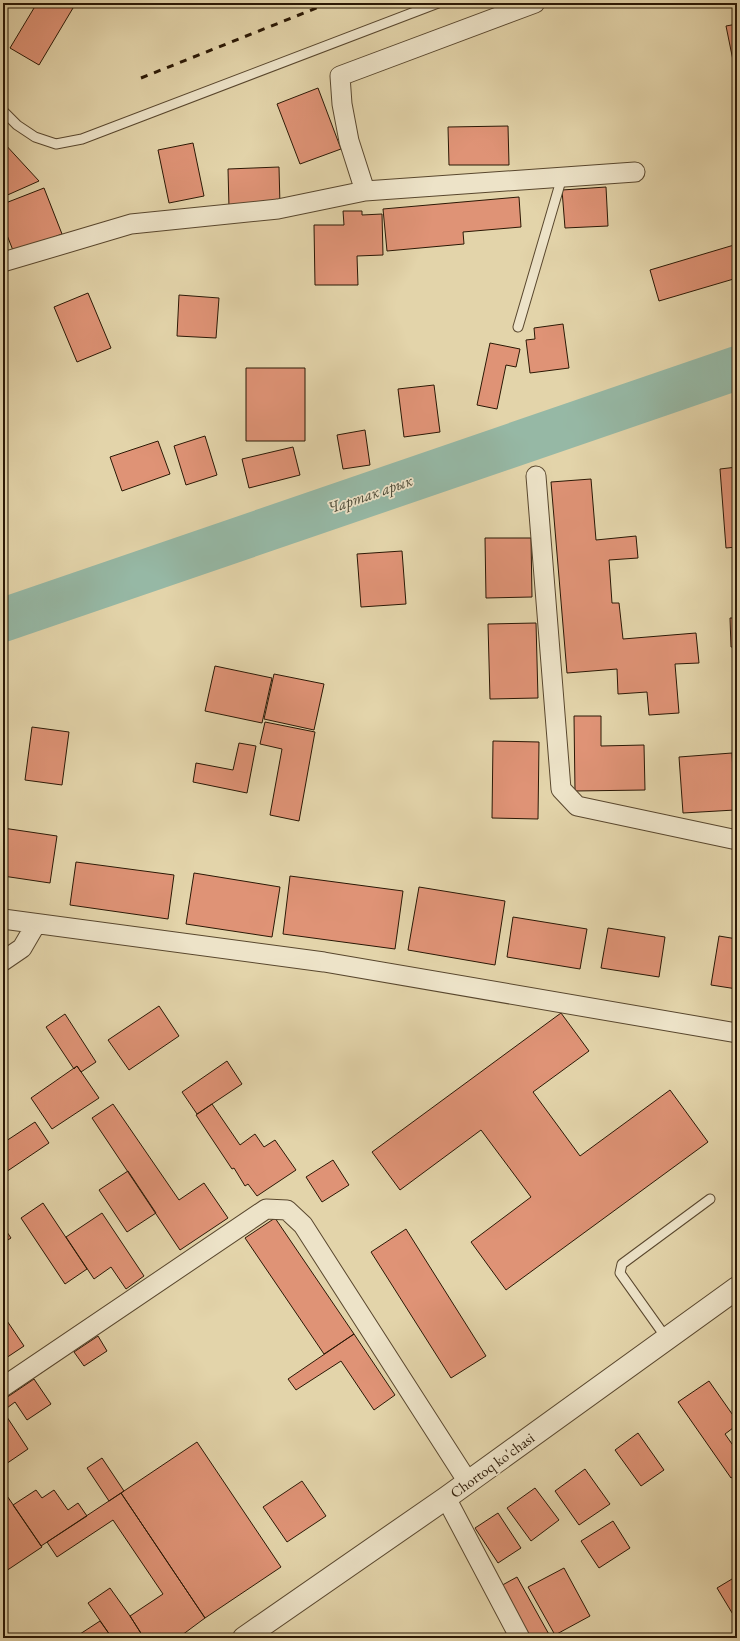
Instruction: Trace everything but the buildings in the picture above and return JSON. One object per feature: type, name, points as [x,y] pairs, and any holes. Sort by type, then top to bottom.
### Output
[{"type":"street","points":[[365,191],[349,142],[342,104],[340,76],[535,3]]},
{"type":"street","points":[[3,262],[131,224],[278,209],[365,191],[635,172]]},
{"type":"street","points":[[536,476],[561,789],[577,806],[737,840]]},
{"type":"street","points":[[3,919],[324,962],[737,1033]]},
{"type":"street","points":[[3,961],[22,948],[36,924]]},
{"type":"street","points":[[3,1387],[266,1209],[287,1210],[303,1225],[468,1482]]},
{"type":"street","name":"Chortoq ko'chasi","points":[[244,1638],[446,1498],[737,1288]]},
{"type":"street","points":[[446,1498],[520,1638]]},
{"type":"lane","points":[[3,111],[17,125],[34,137],[56,144],[82,139],[438,3]]},
{"type":"lane","points":[[518,327],[562,177]]},
{"type":"lane","points":[[667,1339],[620,1273],[622,1264],[710,1200]]},
{"type":"waterway","name":"Чартак арык","points":[[3,620],[737,368]]},
{"type":"railway","points":[[141,78],[329,3]]}]
